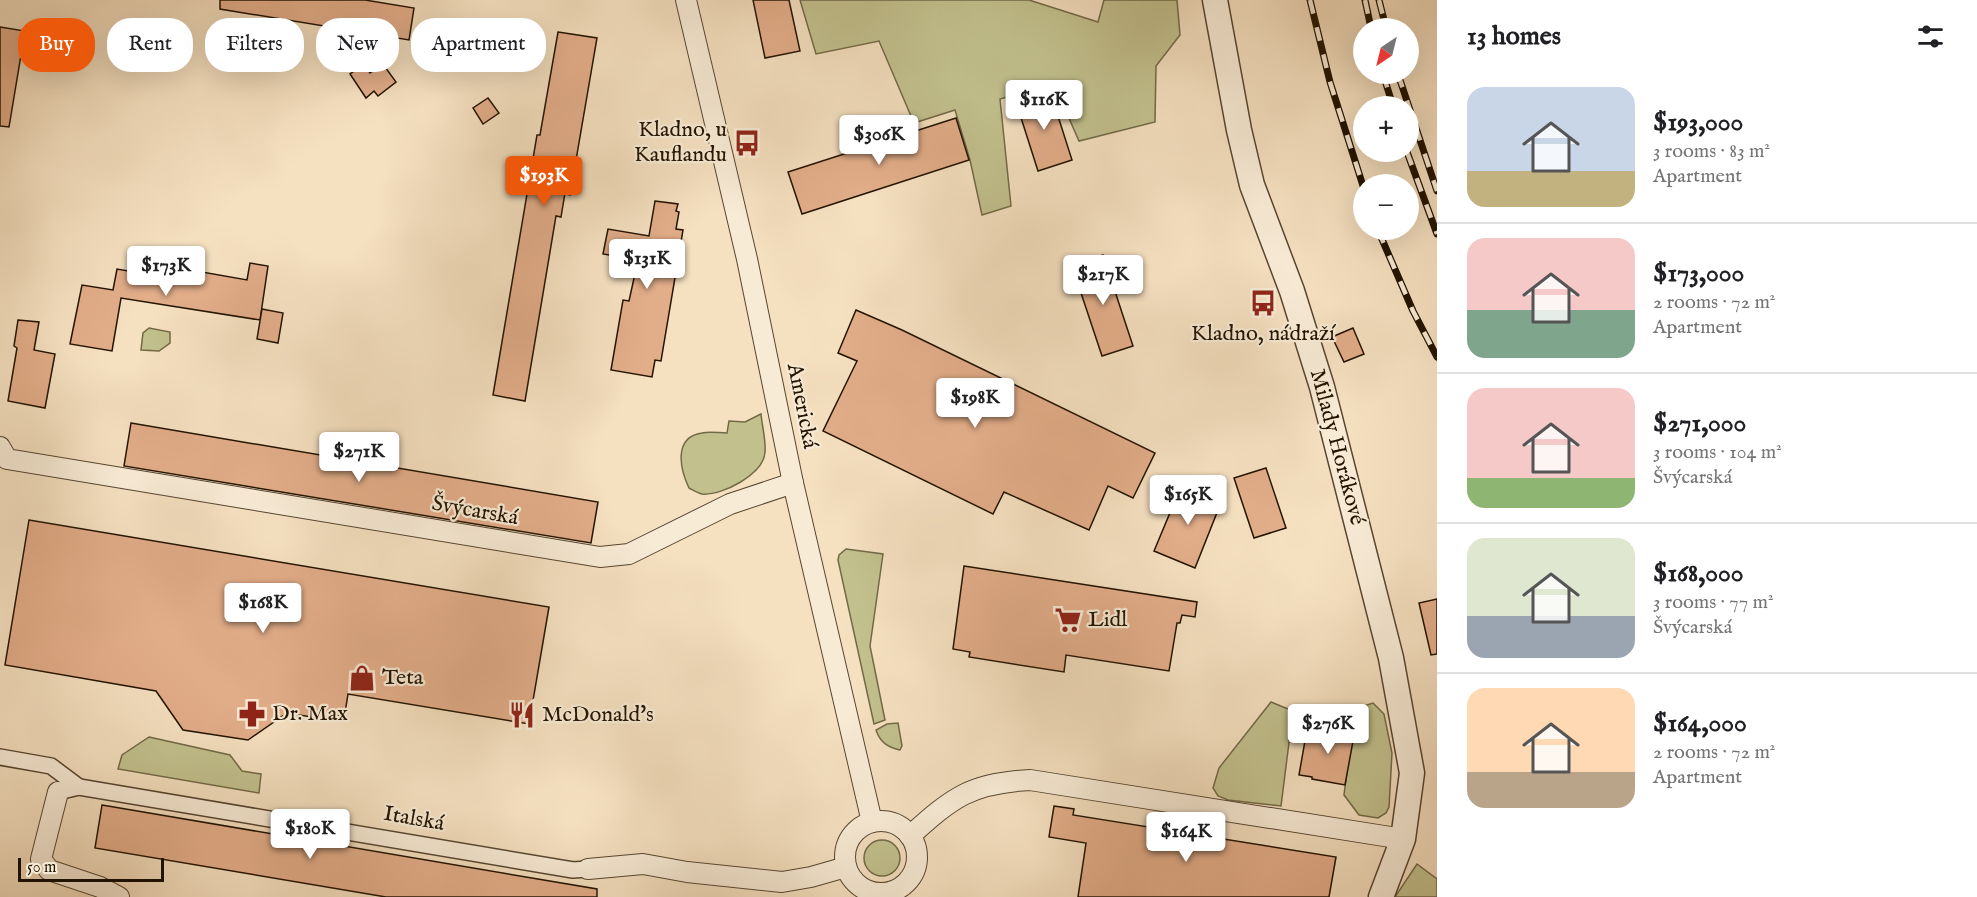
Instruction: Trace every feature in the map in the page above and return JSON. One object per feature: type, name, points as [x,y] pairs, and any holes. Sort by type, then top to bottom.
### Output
[{"type":"street","name":"Americká","points":[[686,0],[750,269],[793,483],[872,822]]},
{"type":"street","name":"Milady Horákové","points":[[1215,0],[1239,130],[1252,185],[1292,291],[1322,387],[1391,658],[1412,773],[1403,838],[1381,897]]},
{"type":"street","name":"Švýcarská","points":[[0,447],[7,459],[491,537],[600,557],[629,554],[730,504],[793,483]]},
{"type":"street","points":[[0,758],[51,766],[79,787]]},
{"type":"street","points":[[910,836],[959,795],[999,782],[1030,780],[1403,838]]},
{"type":"street","name":"Italská","points":[[119,897],[100,887],[49,870],[41,859],[58,792],[79,787],[573,870],[643,864],[687,872],[782,882],[846,867]]},
{"type":"street","points":[[886,821],[905,830],[910,836],[917,855],[913,874],[898,888],[879,895],[856,883],[846,867],[845,855],[848,842],[860,827],[872,822],[886,821]]},
{"type":"shaded area","points":[[800,0],[1029,0],[1098,22],[1104,0],[1177,0],[1180,35],[1156,66],[1155,122],[1079,141],[1054,84],[1000,99],[1011,206],[982,215],[970,160],[955,110],[914,123],[879,41],[816,54]]},
{"type":"shaded area","points":[[149,328],[170,332],[170,343],[159,351],[141,350],[143,333]]},
{"type":"shaded area","points":[[761,414],[765,452],[758,468],[741,482],[710,494],[702,494],[689,488],[683,472],[681,455],[686,441],[705,432],[727,433],[729,421],[745,422]]},
{"type":"shaded area","points":[[846,549],[883,554],[870,646],[885,720],[874,724],[838,560],[839,555]]},
{"type":"shaded area","points":[[1271,702],[1293,711],[1281,806],[1228,800],[1218,796],[1213,788],[1219,768]]},
{"type":"shaded area","points":[[1373,703],[1384,714],[1392,753],[1389,807],[1386,813],[1378,818],[1359,815],[1344,795],[1354,716],[1357,708]]},
{"type":"shaded area","points":[[898,723],[902,746],[900,750],[885,743],[876,730],[887,724]]},
{"type":"shaded area","points":[[149,737],[230,755],[242,771],[261,774],[259,793],[118,769],[122,755]]},
{"type":"shaded area","points":[[882,840],[895,845],[900,858],[895,871],[882,876],[869,871],[864,858],[869,845]]},
{"type":"shaded area","points":[[1417,864],[1437,879],[1437,897],[1395,897]]},
{"type":"building","points":[[220,0],[365,0],[414,8],[409,40],[399,38],[399,18],[316,18],[316,25],[304,23],[304,18],[275,18],[220,9]]},
{"type":"building","points":[[753,0],[789,0],[800,51],[765,58]]},
{"type":"building","points":[[0,27],[18,30],[18,72],[9,127],[0,126]]},
{"type":"building","points":[[558,32],[597,38],[570,195],[565,193],[561,217],[556,216],[525,401],[493,395],[537,135],[540,135]]},
{"type":"building","points":[[353,72],[389,72],[396,82],[378,96],[374,91],[366,98],[350,74]]},
{"type":"building","points":[[1050,91],[1072,160],[1038,171],[1016,102]]},
{"type":"building","points":[[488,98],[499,113],[483,124],[473,108]]},
{"type":"building","points":[[956,118],[969,160],[802,214],[788,172]]},
{"type":"building","points":[[655,201],[678,204],[676,229],[683,230],[661,361],[655,360],[652,377],[611,370],[623,300],[629,301],[638,260],[603,254],[608,229],[649,236]]},
{"type":"building","points":[[163,249],[182,252],[179,268],[247,280],[250,263],[268,266],[260,320],[121,298],[112,351],[70,344],[82,285],[113,290],[117,269],[158,276]]},
{"type":"building","points":[[1103,255],[1133,346],[1102,356],[1072,266]]},
{"type":"building","points":[[262,309],[283,313],[278,343],[257,339]]},
{"type":"building","points":[[856,310],[902,330],[1155,453],[1133,498],[1108,486],[1089,530],[1004,492],[993,514],[823,431],[857,361],[838,353]]},
{"type":"building","points":[[18,320],[39,322],[34,350],[55,354],[45,408],[8,401],[17,348],[14,346]]},
{"type":"building","points":[[1353,328],[1364,354],[1344,362],[1332,337]]},
{"type":"building","points":[[131,423],[598,502],[591,543],[124,466]]},
{"type":"building","points":[[1266,468],[1286,528],[1254,538],[1234,478]]},
{"type":"building","points":[[1182,484],[1222,500],[1195,568],[1154,551]]},
{"type":"building","points":[[29,520],[549,607],[529,724],[348,694],[345,713],[330,720],[287,713],[248,740],[183,730],[156,691],[5,665]]},
{"type":"building","name":"Lidl","points":[[964,566],[1197,602],[1195,617],[1182,615],[1180,623],[1177,623],[1169,671],[1066,655],[1064,672],[969,657],[970,652],[953,649]]},
{"type":"building","points":[[1437,599],[1437,654],[1431,655],[1419,603]]},
{"type":"building","points":[[1321,724],[1355,730],[1345,785],[1299,775],[1306,735],[1319,737]]},
{"type":"building","points":[[102,805],[597,889],[597,897],[386,897],[95,848]]},
{"type":"building","points":[[1054,806],[1074,809],[1073,815],[1336,857],[1329,897],[1078,897],[1086,843],[1049,837]]},
{"type":"railway","points":[[1310,0],[1330,82],[1359,174]]},
{"type":"railway","points":[[1365,0],[1369,18]]},
{"type":"railway","points":[[1379,0],[1384,18]]},
{"type":"railway","points":[[1386,84],[1390,96]]},
{"type":"railway","points":[[1401,84],[1437,191]]},
{"type":"railway","points":[[1411,162],[1437,234]]},
{"type":"railway","points":[[1382,240],[1413,311],[1437,357]]},
{"type":"place","name":"Kladno, u Kauflandu","points":[[747,143]]},
{"type":"place","name":"Kladno, nádraží","points":[[1263,303]]},
{"type":"place","name":"Lidl","points":[[1068,620]]},
{"type":"place","name":"Teta","points":[[362,678]]},
{"type":"place","name":"Dr. Max","points":[[252,714]]},
{"type":"place","name":"McDonald's","points":[[522,715]]}]
